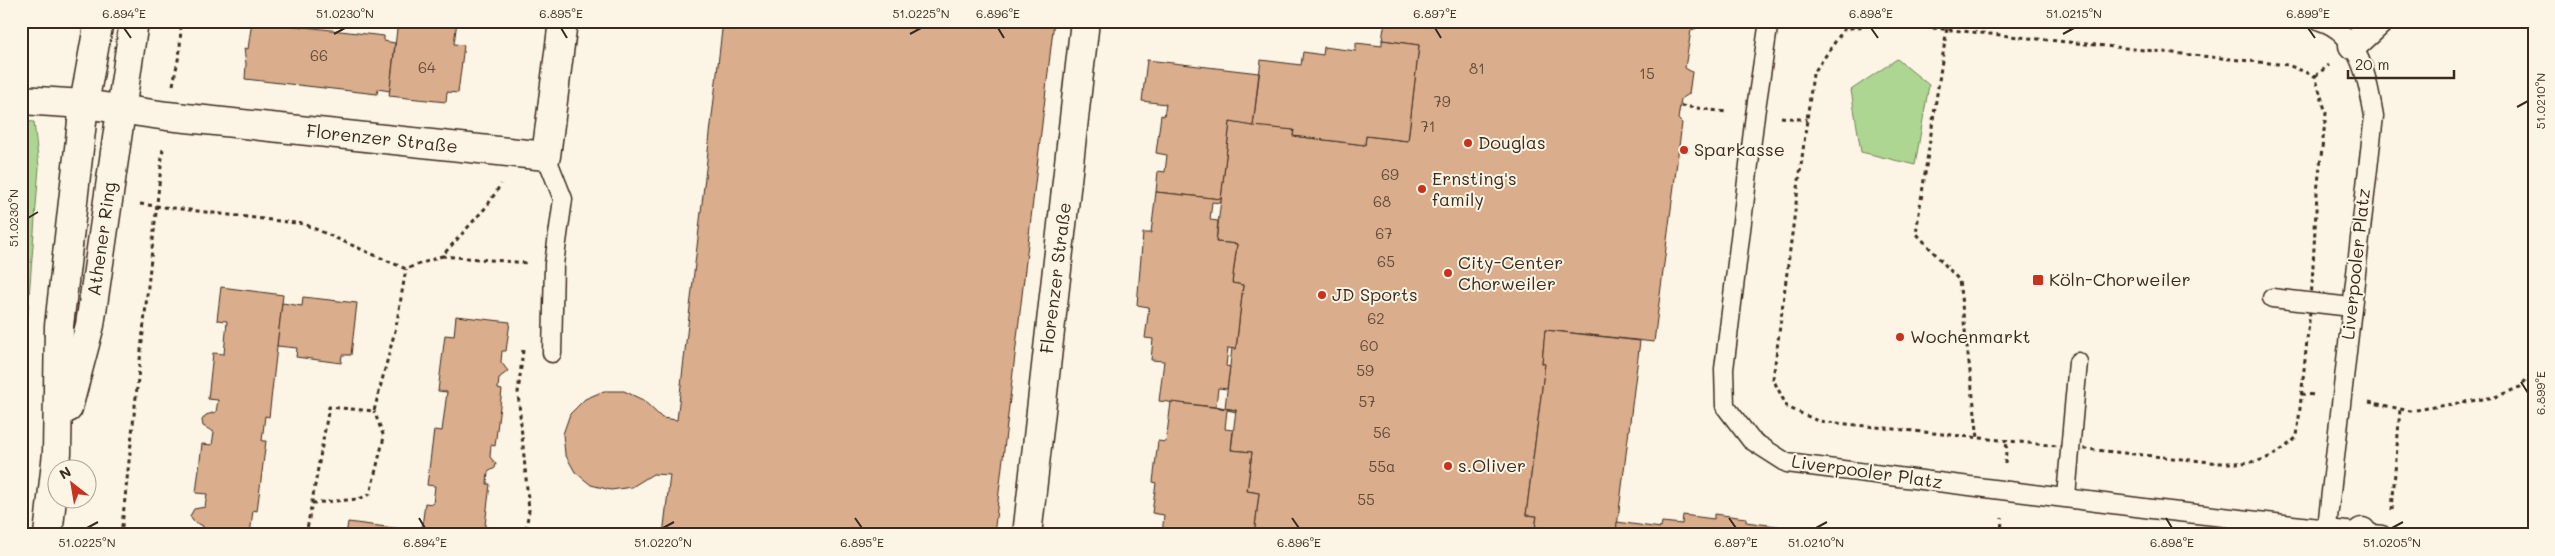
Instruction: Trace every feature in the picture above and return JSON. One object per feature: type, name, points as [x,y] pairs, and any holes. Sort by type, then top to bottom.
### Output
[{"type":"street","name":"Athener Ring","points":[[48,535],[57,453],[60,326],[84,104],[99,21]]},
{"type":"street","name":"Athener Ring","points":[[57,453],[90,325],[134,21]]},
{"type":"street","points":[[534,155],[563,21]]},
{"type":"street","name":"Florenzer Straße","points":[[1026,535],[1085,21]]},
{"type":"street","points":[[2353,45],[2379,21]]},
{"type":"street","name":"Florenzer Straße","points":[[21,100],[84,104],[167,116],[534,155]]},
{"type":"lane","name":"Liverpooler Platz","points":[[1769,21],[1755,115],[1724,369],[1725,406],[1751,440],[1787,463],[2066,496],[2152,509],[2327,527],[2369,534]]},
{"type":"lane","name":"Liverpooler Platz","points":[[2320,21],[2328,24],[2353,45],[2367,80],[2374,116],[2327,527]]},
{"type":"lane","points":[[534,155],[563,199],[554,264],[552,353]]},
{"type":"lane","points":[[2272,298],[2351,307]]},
{"type":"lane","points":[[2066,496],[2078,362]]},
{"type":"path","points":[[121,535],[167,116],[180,50],[181,21]]},
{"type":"path","points":[[1948,21],[1916,233],[1958,280],[1978,438]]},
{"type":"path","points":[[1885,23],[1946,29],[2288,65],[2316,76],[2326,113],[2317,192],[2311,302],[2297,437],[2278,454],[2254,463],[2220,463],[1818,420],[1787,407],[1773,379],[1814,74],[1844,29],[1885,23]]},
{"type":"path","points":[[442,256],[534,155]]},
{"type":"path","points":[[157,206],[304,224],[406,269],[442,256],[531,263],[530,272]]},
{"type":"path","points":[[312,503],[358,499],[370,494],[384,437],[374,411],[396,327],[406,269]]},
{"type":"path","points":[[523,347],[518,393],[529,510],[525,535]]},
{"type":"path","points":[[2301,394],[2341,397],[2410,411],[2495,397],[2520,386],[2534,370]]},
{"type":"path","points":[[306,535],[328,407],[374,411]]},
{"type":"path","points":[[2391,515],[2400,409]]},
{"type":"green space","points":[[1897,59],[1929,85],[1915,165],[1861,152],[1851,90]]},
{"type":"green space","points":[[21,121],[34,122],[39,167],[21,401]]},
{"type":"building","points":[[252,21],[384,36],[384,41],[395,43],[390,91],[378,89],[377,94],[245,79],[244,48],[248,49]]},
{"type":"building","points":[[398,21],[457,21],[454,44],[464,45],[458,93],[447,92],[446,102],[389,96]]},
{"type":"building","points":[[723,21],[1054,21],[994,535],[663,535],[670,475],[653,474],[632,487],[611,490],[591,485],[575,472],[565,454],[563,434],[570,414],[585,399],[604,391],[624,391],[643,400],[662,418],[677,420]]},
{"type":"building","name":"City-Center Chorweiler","points":[[1385,21],[1697,21],[1697,28],[1691,30],[1685,68],[1692,72],[1689,94],[1681,99],[1678,119],[1682,123],[1654,342],[1545,330],[1542,363],[1545,364],[1526,515],[1537,516],[1534,535],[1254,535],[1259,493],[1247,491],[1252,452],[1231,450],[1236,410],[1225,408],[1232,348],[1236,349],[1243,285],[1232,283],[1237,244],[1216,242],[1230,122],[1294,130],[1293,136],[1365,145],[1366,136],[1408,141],[1419,45],[1382,40]]},
{"type":"building","points":[[1382,40],[1419,45],[1408,141],[1366,136],[1365,145],[1293,136],[1294,130],[1253,126],[1261,60],[1301,65],[1303,52],[1323,55],[1324,47],[1356,51],[1356,43],[1382,46]]},
{"type":"building","points":[[1147,60],[1259,73],[1253,126],[1230,122],[1221,199],[1156,192],[1158,171],[1165,172],[1167,155],[1156,153],[1161,115],[1164,116],[1166,104],[1142,101]]},
{"type":"building","points":[[1156,192],[1221,199],[1221,203],[1212,202],[1210,220],[1218,221],[1216,242],[1237,244],[1232,283],[1243,285],[1236,349],[1228,348],[1226,366],[1230,367],[1227,389],[1218,388],[1216,406],[1225,408],[1159,401],[1164,361],[1151,360],[1153,339],[1145,338],[1149,307],[1137,305],[1143,233],[1151,233]]},
{"type":"building","points":[[221,287],[283,295],[269,417],[265,416],[262,441],[266,441],[257,511],[253,510],[250,535],[202,535],[203,526],[193,521],[190,516],[194,509],[205,507],[207,494],[196,493],[202,444],[212,445],[214,432],[203,426],[202,420],[206,415],[216,412],[218,400],[208,399],[213,353],[224,354],[227,321],[217,320]]},
{"type":"building","points":[[303,297],[357,303],[351,355],[342,355],[341,363],[296,357],[297,348],[277,346],[282,303],[302,306]]},
{"type":"building","points":[[456,316],[510,322],[506,351],[502,351],[501,362],[508,371],[499,378],[498,389],[502,390],[495,446],[491,445],[490,457],[496,464],[495,468],[488,472],[487,484],[490,484],[484,534],[421,535],[425,503],[433,504],[435,486],[427,485],[434,430],[442,431],[447,392],[438,391],[445,335],[454,336]]},
{"type":"building","points":[[1545,330],[1640,341],[1616,535],[1534,535],[1537,516],[1526,515],[1545,364],[1542,363]]},
{"type":"building","points":[[1171,402],[1236,410],[1236,412],[1227,410],[1225,429],[1233,430],[1231,450],[1252,452],[1247,491],[1259,493],[1254,535],[1162,535],[1164,515],[1152,513],[1156,483],[1153,482],[1158,441],[1166,442]]},
{"type":"building","points":[[1714,514],[1746,518],[1746,522],[1784,527],[1783,535],[1616,535],[1617,522],[1661,528],[1662,522],[1682,524],[1683,515],[1714,519]]},
{"type":"building","points":[[348,522],[402,529],[401,535],[346,535]]},
{"type":"place","name":"Douglas","points":[[1468,143]]},
{"type":"place","name":"Sparkasse","points":[[1684,150]]},
{"type":"place","name":"Ernsting's family","points":[[1422,189]]},
{"type":"place","name":"City-Center Chorweiler","points":[[1448,273]]},
{"type":"place","name":"Köln-Chorweiler","points":[[2038,280]]},
{"type":"place","name":"JD Sports","points":[[1322,295]]},
{"type":"place","name":"Wochenmarkt","points":[[1900,337]]},
{"type":"place","name":"s.Oliver","points":[[1448,466]]}]
